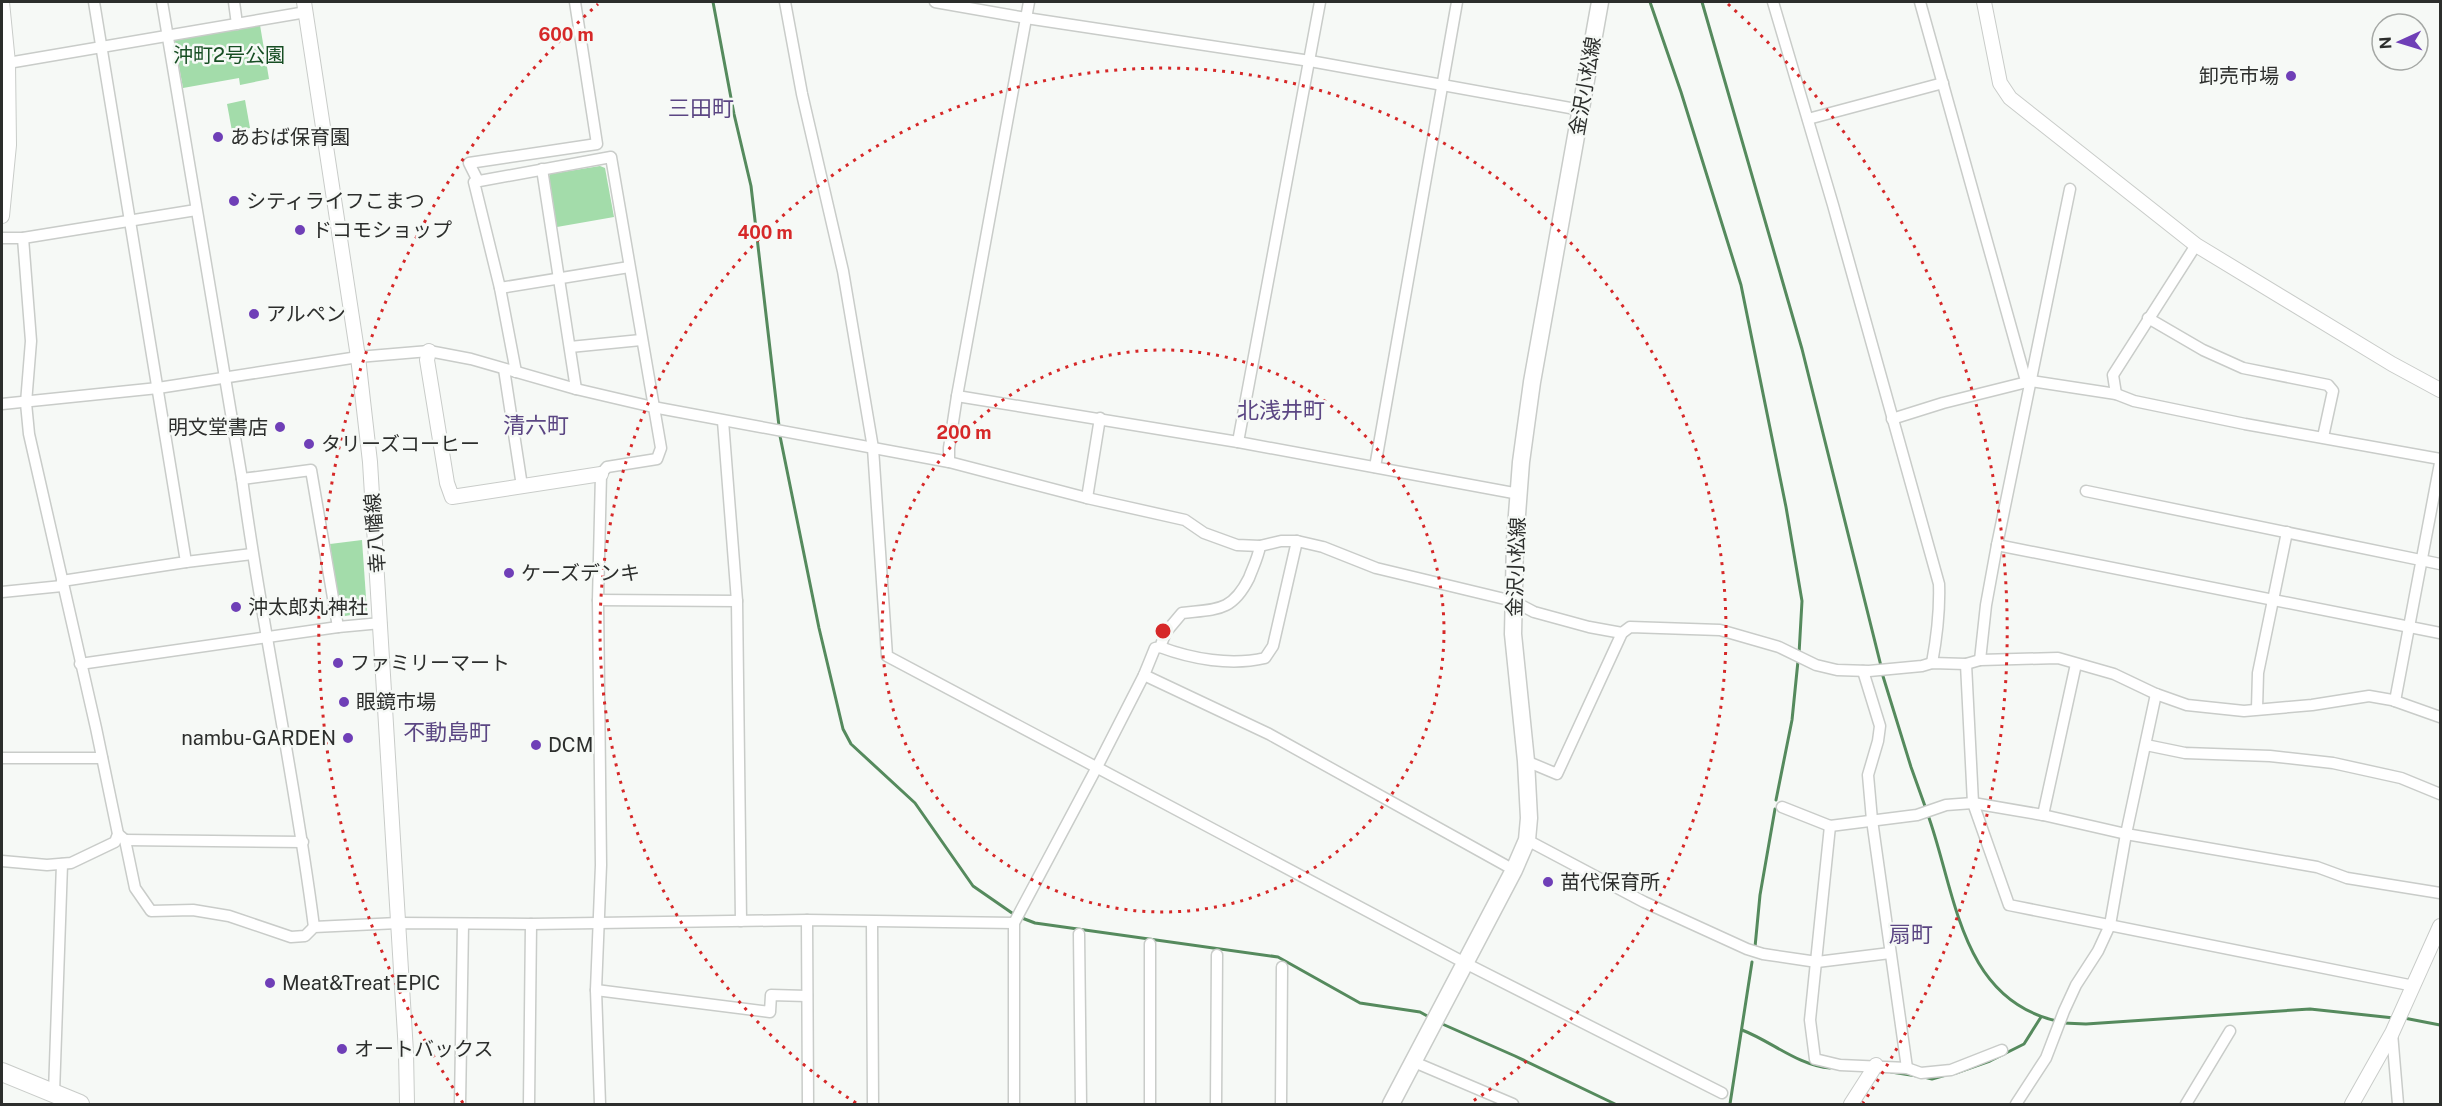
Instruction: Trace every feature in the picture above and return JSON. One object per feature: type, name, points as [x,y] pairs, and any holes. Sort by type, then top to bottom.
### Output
[{"type":"highway","points":[[2,1072],[80,1104]]},
{"type":"main road","name":"金沢小松線","points":[[1390,1104],[1466,963],[1527,840],[1529,818],[1526,761],[1513,634],[1519,494],[1532,382],[1600,2]]},
{"type":"street","points":[[2,2],[8,63],[9,145],[2,216]]},
{"type":"street","points":[[94,2],[186,562]]},
{"type":"street","points":[[162,2],[242,479],[252,554],[303,842],[314,927]]},
{"type":"street","points":[[234,2],[237,24]]},
{"type":"street","points":[[478,181],[470,163],[597,144],[575,2]]},
{"type":"street","points":[[785,2],[802,94],[843,271],[873,448],[887,656],[1466,963],[1722,1093]]},
{"type":"street","points":[[935,2],[1310,61],[1581,110]]},
{"type":"street","points":[[949,462],[949,447],[957,396],[1029,2]]},
{"type":"street","points":[[1239,442],[1320,2]]},
{"type":"street","points":[[1375,466],[1458,2]]},
{"type":"street","points":[[1773,2],[1939,584],[1937,639],[1927,664]]},
{"type":"street","points":[[1920,2],[2029,381]]},
{"type":"street","points":[[1984,2],[2000,82],[2010,98],[2193,248],[2440,390]]},
{"type":"street","points":[[8,63],[237,24],[305,7]]},
{"type":"street","name":"幸八幡線","points":[[305,7],[358,357],[370,462],[407,1104]]},
{"type":"street","points":[[1808,119],[1943,83]]},
{"type":"street","points":[[516,372],[500,288],[474,182],[611,158],[641,340],[662,448],[657,459],[607,467],[601,474],[598,600],[601,865],[596,990],[600,1104]]},
{"type":"street","points":[[542,169],[576,389]]},
{"type":"street","points":[[1980,660],[1986,605],[1997,545],[2070,189]]},
{"type":"street","points":[[2,238],[23,238],[196,210]]},
{"type":"street","points":[[23,238],[31,341],[27,403],[29,434],[121,837],[135,888],[151,911],[193,910],[229,916],[291,937],[305,936],[314,927],[398,923],[531,924],[807,920],[1014,923]]},
{"type":"street","points":[[2116,394],[2113,375],[2193,248]]},
{"type":"street","points":[[500,288],[629,267]]},
{"type":"street","points":[[2148,318],[2203,350],[2243,368],[2328,385],[2333,391],[2323,437]]},
{"type":"street","points":[[570,347],[641,340]]},
{"type":"street","points":[[429,351],[427,360],[447,483],[452,497],[601,474]]},
{"type":"street","points":[[2,404],[158,388],[358,357],[429,351],[653,407],[949,462],[1185,520],[1204,533],[1238,545],[1260,546],[1297,541],[1323,547],[1376,568],[1513,602],[1534,612],[1589,627],[1622,633]]},
{"type":"street","points":[[504,369],[522,486]]},
{"type":"street","points":[[1892,419],[2029,381],[2116,394],[2245,424],[2440,461],[2395,701]]},
{"type":"street","points":[[957,396],[1239,442],[1519,494]]},
{"type":"street","points":[[1088,498],[1100,418]]},
{"type":"street","points":[[723,421],[737,601],[741,921]]},
{"type":"street","points":[[242,479],[311,470],[338,627]]},
{"type":"street","points":[[2086,491],[2440,564]]},
{"type":"street","points":[[2257,709],[2258,673],[2287,532]]},
{"type":"street","points":[[1014,1104],[1014,923],[1144,675],[1155,648],[1160,647],[1198,657],[1226,661],[1247,662],[1265,658],[1273,646],[1297,541]]},
{"type":"street","points":[[1997,545],[2440,633]]},
{"type":"street","points":[[1160,647],[1166,632],[1182,613],[1209,610],[1232,603],[1242,591],[1259,556],[1260,546]]},
{"type":"street","points":[[2,592],[186,562],[252,554]]},
{"type":"street","points":[[598,600],[737,601]]},
{"type":"street","points":[[80,664],[338,627],[381,623]]},
{"type":"street","points":[[1526,761],[1557,774],[1622,633],[1630,627],[1720,630],[1779,647],[1816,665],[1837,670],[1866,671],[1927,664],[1966,664],[1980,660],[2058,658],[2114,674],[2156,694],[2187,705],[2244,711],[2312,705],[2369,696],[2395,701],[2440,717]]},
{"type":"street","points":[[1966,664],[1973,803],[2009,904],[2414,987]]},
{"type":"street","points":[[2043,815],[2076,664]]},
{"type":"street","points":[[1866,671],[1880,726],[1868,775],[1872,820],[1907,1068]]},
{"type":"street","points":[[1144,675],[1269,734],[1514,870]]},
{"type":"street","points":[[2016,1104],[2046,1058],[2076,985],[2098,951],[2110,925],[2126,834],[2156,694]]},
{"type":"street","points":[[2146,745],[2185,753],[2270,756],[2333,763],[2401,778],[2440,794]]},
{"type":"street","points":[[2,758],[102,758]]},
{"type":"street","points":[[1782,807],[1830,826],[1917,815],[1936,808],[1973,803],[2043,815],[2126,834],[2317,867],[2348,878],[2440,893]]},
{"type":"street","points":[[1830,826],[1810,1020],[1815,1059],[1840,1065],[1907,1068],[1922,1073],[1951,1071],[2002,1050]]},
{"type":"street","points":[[2,861],[47,865],[70,863],[121,837],[303,842]]},
{"type":"street","points":[[1527,840],[1644,902],[1747,949],[1763,954],[1817,962],[1890,953]]},
{"type":"street","points":[[54,1093],[62,864]]},
{"type":"street","points":[[807,920],[808,1104]]},
{"type":"street","points":[[872,922],[873,1104]]},
{"type":"street","points":[[460,1104],[463,924]]},
{"type":"street","points":[[529,1104],[531,924]]},
{"type":"street","points":[[2352,1104],[2408,1002],[2440,926]]},
{"type":"street","points":[[1079,934],[1081,1104]]},
{"type":"street","points":[[1150,944],[1150,1104]]},
{"type":"street","points":[[1216,1104],[1217,955]]},
{"type":"street","points":[[1281,1104],[1282,967]]},
{"type":"street","points":[[596,990],[770,1012],[771,995],[807,996]]},
{"type":"street","points":[[2186,1104],[2230,1031]]},
{"type":"street","points":[[2392,1034],[2398,1104]]},
{"type":"street","points":[[1413,1062],[1511,1104]]},
{"type":"street","points":[[1851,1104],[1876,1065]]},
{"type":"green space","name":"沖町2号公園","points":[[260,25],[269,79],[240,85],[239,78],[183,88],[174,40]]},
{"type":"green space","points":[[245,100],[250,128],[232,131],[227,104]]},
{"type":"green space","points":[[600,166],[605,168],[614,217],[557,227],[548,179],[550,174]]},
{"type":"green space","points":[[362,540],[367,612],[340,617],[330,544]]},
{"type":"waterway","points":[[713,2],[734,114],[751,186],[779,426]]},
{"type":"waterway","points":[[1650,2],[1681,92],[1741,285],[1786,507],[1802,601],[1799,654]]},
{"type":"waterway","points":[[1702,2],[1802,349],[1881,666]]},
{"type":"waterway","points":[[780,436],[819,628],[843,729],[851,744],[915,803],[973,886],[1012,913]]},
{"type":"waterway","points":[[1776,800],[1792,720],[1798,661]]},
{"type":"waterway","points":[[1882,673],[1926,809]]},
{"type":"waterway","points":[[1755,947],[1760,895],[1775,809]]},
{"type":"waterway","points":[[1928,815],[1956,909],[1981,967],[2000,990],[2025,1009],[2057,1021]]},
{"type":"waterway","points":[[1022,918],[1035,923],[1278,957],[1360,1003],[1420,1012],[1431,1018]]},
{"type":"waterway","points":[[1730,1104],[1752,962]]},
{"type":"waterway","points":[[2063,1023],[2086,1024],[2310,1009],[2394,1018]]},
{"type":"waterway","points":[[1956,1073],[1990,1061],[2024,1044],[2041,1017]]},
{"type":"waterway","points":[[2404,1018],[2440,1025]]},
{"type":"waterway","points":[[1440,1023],[1615,1104]]},
{"type":"waterway","points":[[1742,1030],[1807,1063],[1830,1068]]},
{"type":"waterway","points":[[1891,1072],[1917,1076]]},
{"type":"waterway","points":[[1924,1077],[1932,1079],[1946,1075]]},
{"type":"place","name":"卸売市場","points":[[2291,76]]},
{"type":"place","name":"あおば保育園","points":[[218,137]]},
{"type":"place","name":"シティライフこまつ","points":[[234,201]]},
{"type":"place","name":"ドコモショップ","points":[[300,230]]},
{"type":"place","name":"アルペン","points":[[254,314]]},
{"type":"place","name":"明文堂書店","points":[[280,427]]},
{"type":"place","name":"タリーズコーヒー","points":[[309,444]]},
{"type":"place","name":"ケーズデンキ","points":[[509,573]]},
{"type":"place","name":"沖太郎丸神社","points":[[236,607]]},
{"type":"place","name":"ファミリーマート","points":[[338,663]]},
{"type":"place","name":"眼鏡市場","points":[[344,702]]},
{"type":"place","name":"nambu-GARDEN","points":[[348,738]]},
{"type":"place","name":"DCM","points":[[536,745]]},
{"type":"place","name":"苗代保育所","points":[[1548,882]]},
{"type":"place","name":"Meat&Treat EPIC","points":[[270,983]]},
{"type":"place","name":"オートバックス","points":[[342,1049]]},
{"type":"district","name":"三田町","points":[[701,108]]},
{"type":"district","name":"北浅井町","points":[[1281,410]]},
{"type":"district","name":"清六町","points":[[536,425]]},
{"type":"district","name":"不動島町","points":[[447,732]]},
{"type":"district","name":"扇町","points":[[1911,934]]}]
